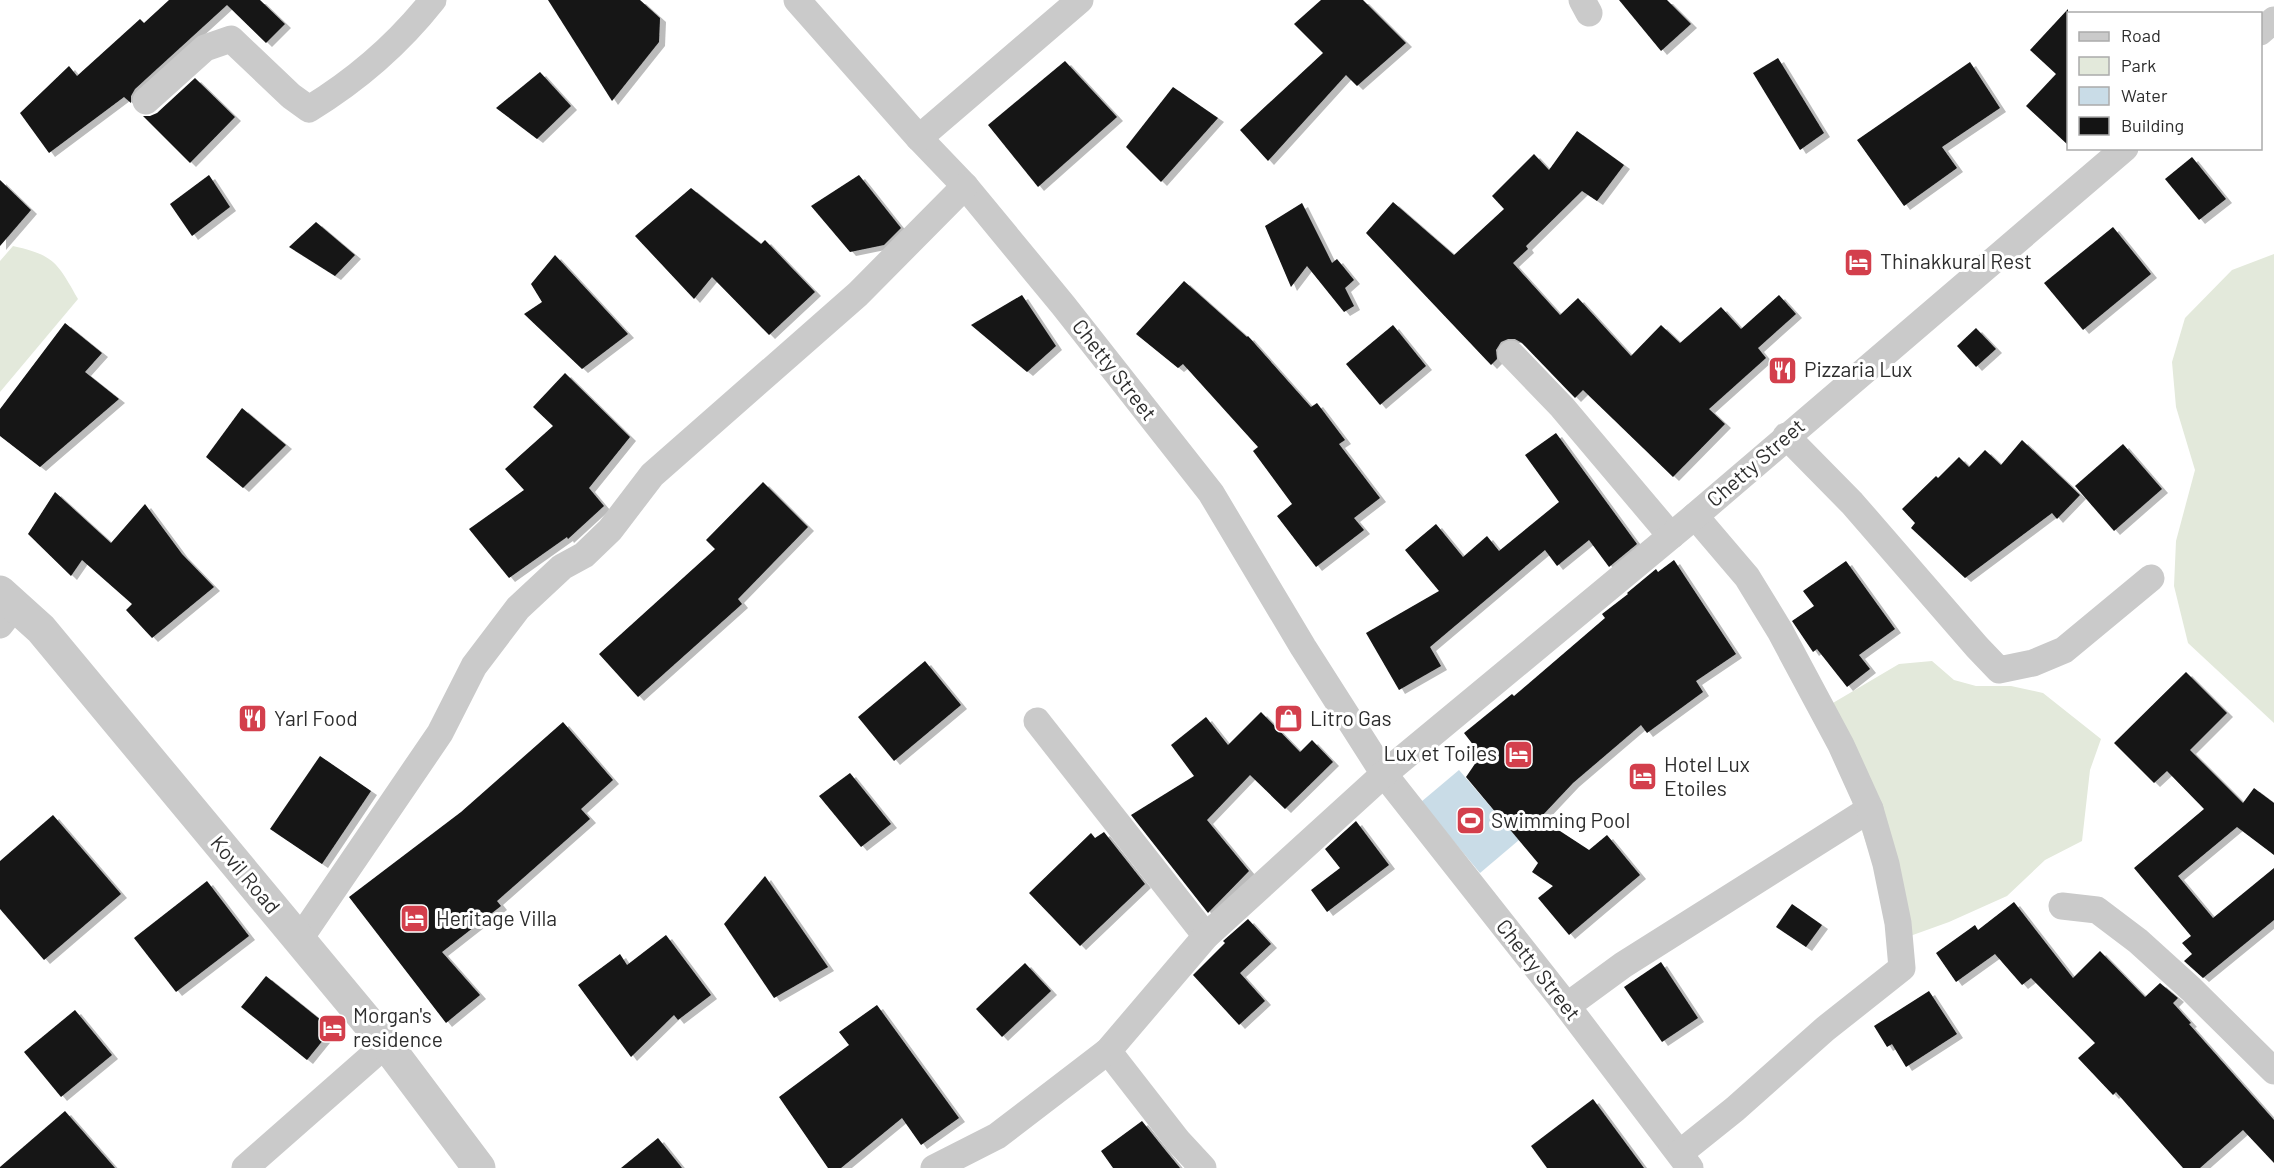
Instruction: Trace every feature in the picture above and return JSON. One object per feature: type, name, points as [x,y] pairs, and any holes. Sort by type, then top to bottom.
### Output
[{"type":"street","points":[[146,101],[205,48],[231,39],[309,110],[343,88],[418,19],[433,0]]},
{"type":"street","name":"Chetty Street","points":[[797,0],[919,138],[965,186],[1063,305],[1210,493],[1297,637],[1384,774],[1685,1160]]},
{"type":"street","points":[[919,138],[1080,0]]},
{"type":"street","points":[[2262,30],[2274,20]]},
{"type":"street","name":"Chetty Street","points":[[1384,774],[1695,516],[2123,150]]},
{"type":"street","points":[[299,940],[440,733],[474,666],[518,608],[562,567],[584,555],[610,530],[652,475],[858,294],[965,186]]},
{"type":"street","points":[[1511,354],[1562,407],[1671,536]]},
{"type":"street","points":[[1786,436],[1852,503],[1999,670],[2033,663],[2064,650],[2151,578]]},
{"type":"street","points":[[1685,1160],[1735,1109],[1825,1029],[1902,968],[1898,923],[1886,864],[1870,809],[1841,745],[1780,631],[1747,577],[1695,516]]},
{"type":"street","name":"Kovil Road","points":[[5,608],[40,629],[386,1044],[479,1168]]},
{"type":"street","points":[[1037,721],[1206,936]]},
{"type":"street","points":[[934,1168],[997,1136],[1108,1051],[1206,936],[1384,774]]},
{"type":"street","points":[[1567,1006],[1623,965],[1870,809]]},
{"type":"street","points":[[2062,906],[2097,910],[2138,942],[2191,989],[2274,1071]]},
{"type":"street","points":[[245,1168],[386,1044]]},
{"type":"street","points":[[1108,1051],[1178,1141],[1203,1168]]},
{"type":"green space","points":[[13,246],[47,257],[60,269],[78,299],[0,392],[0,261]]},
{"type":"green space","points":[[2274,254],[2274,723],[2188,643],[2174,586],[2176,541],[2195,470],[2176,407],[2172,362],[2185,318],[2232,270]]},
{"type":"green space","points":[[1932,661],[1954,680],[1976,686],[2011,686],[2043,693],[2101,739],[2090,770],[2082,841],[2045,860],[2007,896],[1949,922],[1899,940],[1821,710],[1899,664]]},
{"type":"water","name":"Swimming Pool","points":[[1459,770],[1519,840],[1480,873],[1421,802]]},
{"type":"building","points":[[169,0],[260,0],[285,24],[266,43],[227,5],[135,89],[131,96],[131,103],[124,97],[49,153],[20,113],[69,66],[77,76],[140,19],[144,23]]},
{"type":"building","points":[[548,0],[640,0],[660,18],[659,42],[612,101]]},
{"type":"building","points":[[1321,0],[1363,0],[1406,43],[1357,86],[1346,75],[1268,161],[1240,130],[1323,53],[1294,24]]},
{"type":"building","points":[[1619,0],[1667,0],[1691,24],[1661,51]]},
{"type":"building","points":[[2068,9],[2067,144],[2026,106],[2056,74],[2030,50]]},
{"type":"building","points":[[1778,58],[1824,133],[1800,150],[1753,73]]},
{"type":"building","points":[[1065,61],[1117,117],[1038,187],[988,125]]},
{"type":"building","points":[[1970,62],[2000,108],[1942,147],[1957,168],[1904,206],[1857,140]]},
{"type":"building","points":[[540,72],[571,106],[537,139],[496,108]]},
{"type":"building","points":[[195,78],[235,117],[190,163],[143,116],[157,113]]},
{"type":"building","points":[[1173,87],[1218,118],[1161,182],[1126,147]]},
{"type":"building","points":[[1577,131],[1624,165],[1597,201],[1582,191],[1526,246],[1528,249],[1513,263],[1560,315],[1578,298],[1631,356],[1661,325],[1680,343],[1721,307],[1741,329],[1779,295],[1796,314],[1758,348],[1766,358],[1709,409],[1725,424],[1673,477],[1583,390],[1575,398],[1522,343],[1515,339],[1501,342],[1496,350],[1497,359],[1491,365],[1366,233],[1393,202],[1454,255],[1504,209],[1492,196],[1534,154],[1549,170]]},
{"type":"building","points":[[2192,157],[2226,199],[2199,220],[2165,179]]},
{"type":"building","points":[[209,175],[230,207],[192,236],[170,204]]},
{"type":"building","points":[[859,175],[901,228],[884,245],[850,252],[811,206]]},
{"type":"building","points":[[0,180],[31,210],[0,246]]},
{"type":"building","points":[[691,188],[761,244],[765,240],[815,292],[769,335],[712,277],[694,299],[635,236]]},
{"type":"building","points":[[1302,203],[1332,263],[1337,259],[1354,280],[1345,288],[1354,306],[1344,312],[1307,266],[1291,287],[1265,226]]},
{"type":"building","points":[[316,222],[355,255],[335,276],[289,247]]},
{"type":"building","points":[[2113,227],[2151,274],[2083,330],[2044,283]]},
{"type":"building","points":[[555,255],[628,334],[582,369],[524,314],[542,302],[531,284]]},
{"type":"building","points":[[1184,281],[1248,336],[1311,407],[1317,403],[1345,440],[1339,444],[1380,498],[1354,518],[1364,530],[1316,567],[1277,516],[1292,504],[1253,451],[1258,447],[1183,364],[1178,368],[1136,334]]},
{"type":"building","points":[[1022,295],[1056,346],[1027,372],[971,325]]},
{"type":"building","points":[[65,323],[102,353],[85,372],[119,399],[40,467],[0,436],[0,409]]},
{"type":"building","points":[[1393,325],[1426,366],[1380,405],[1346,364]]},
{"type":"building","points":[[1976,328],[1996,349],[1976,367],[1957,346]]},
{"type":"building","points":[[565,373],[630,437],[589,488],[604,506],[568,539],[567,537],[509,578],[469,529],[524,490],[505,469],[553,426],[533,407]]},
{"type":"building","points":[[242,408],[286,445],[243,488],[206,457]]},
{"type":"building","points":[[1556,433],[1637,544],[1609,567],[1589,540],[1557,566],[1545,550],[1430,647],[1441,666],[1399,690],[1366,633],[1439,591],[1405,550],[1436,524],[1463,557],[1487,536],[1499,551],[1559,502],[1525,455]]},
{"type":"building","points":[[2022,440],[2080,495],[2057,519],[2052,513],[1965,578],[1911,528],[1915,523],[1902,509],[1959,457],[1969,467],[1985,450],[2001,465]]},
{"type":"building","points":[[2123,444],[2162,489],[2114,531],[2075,486]]},
{"type":"building","points":[[763,482],[808,527],[738,599],[742,604],[638,697],[599,654],[715,549],[706,540]]},
{"type":"building","points":[[55,492],[111,543],[145,504],[182,554],[214,587],[152,638],[126,610],[132,604],[82,560],[71,576],[28,534]]},
{"type":"building","points":[[1674,560],[1736,654],[1696,681],[1703,692],[1647,733],[1641,725],[1573,783],[1540,818],[1589,850],[1607,835],[1640,875],[1569,935],[1538,898],[1553,886],[1532,872],[1538,863],[1466,777],[1481,755],[1464,733],[1512,694],[1514,696],[1605,618],[1602,614],[1656,569],[1658,572]]},
{"type":"building","points":[[1846,561],[1895,629],[1859,655],[1870,669],[1847,687],[1817,649],[1813,652],[1792,621],[1814,606],[1803,591]]},
{"type":"building","points":[[925,661],[961,705],[894,761],[858,717]]},
{"type":"building","points":[[2186,672],[2227,713],[2190,750],[2243,803],[2254,788],[2274,803],[2274,855],[2237,827],[2178,876],[2213,918],[2274,868],[2274,920],[2203,978],[2184,961],[2192,954],[2182,943],[2191,936],[2134,868],[2204,809],[2167,771],[2154,783],[2114,743]]},
{"type":"building","points":[[1261,712],[1300,752],[1312,740],[1333,762],[1285,809],[1250,775],[1207,820],[1249,871],[1208,913],[1131,815],[1194,776],[1171,745],[1206,717],[1228,745]]},
{"type":"building","points":[[563,722],[613,780],[581,809],[590,819],[497,901],[501,906],[442,952],[480,995],[446,1023],[349,897],[461,812]]},
{"type":"building","points":[[320,756],[371,791],[322,864],[270,829]]},
{"type":"building","points":[[850,773],[891,824],[861,847],[819,796]]},
{"type":"building","points":[[53,815],[121,894],[44,960],[0,909],[0,861]]},
{"type":"building","points":[[1356,821],[1389,865],[1327,912],[1311,890],[1340,868],[1325,849]]},
{"type":"building","points":[[1104,832],[1145,884],[1080,946],[1029,893],[1091,833],[1095,838]]},
{"type":"building","points":[[765,876],[828,967],[774,998],[724,924]]},
{"type":"building","points":[[207,881],[249,936],[176,992],[134,938]]},
{"type":"building","points":[[2014,902],[2073,978],[2100,951],[2145,997],[2160,983],[2178,998],[2173,1003],[2191,1023],[2189,1024],[2274,1120],[2274,1163],[2243,1130],[2200,1168],[2183,1168],[2116,1092],[2113,1095],[2078,1058],[2095,1043],[2031,978],[2022,985],[1995,954],[1956,982],[1936,953],[1975,925],[1978,930]]},
{"type":"building","points":[[1792,904],[1822,925],[1806,947],[1776,927]]},
{"type":"building","points":[[1248,919],[1271,944],[1240,973],[1265,1001],[1239,1025],[1193,975],[1225,943],[1223,941]]},
{"type":"building","points":[[666,935],[711,995],[678,1020],[674,1015],[631,1057],[578,985],[620,954],[627,965]]},
{"type":"building","points":[[1661,962],[1698,1018],[1662,1042],[1624,987]]},
{"type":"building","points":[[1025,963],[1051,991],[1002,1037],[976,1009]]},
{"type":"building","points":[[266,976],[332,1029],[307,1060],[241,1007]]},
{"type":"building","points":[[1929,991],[1957,1034],[1906,1067],[1892,1044],[1887,1047],[1874,1026]]},
{"type":"building","points":[[877,1005],[959,1118],[921,1145],[902,1118],[841,1168],[828,1168],[779,1097],[849,1045],[839,1032]]},
{"type":"building","points":[[75,1010],[112,1055],[61,1097],[24,1052]]},
{"type":"building","points":[[1593,1099],[1644,1168],[1547,1168],[1531,1146]]},
{"type":"building","points":[[65,1111],[115,1168],[0,1168],[0,1167]]},
{"type":"building","points":[[1142,1121],[1180,1168],[1113,1168],[1101,1151]]},
{"type":"building","points":[[658,1138],[682,1168],[621,1168]]},
{"type":"place","name":"Thinakkural Rest","points":[[1859,262]]},
{"type":"place","name":"Pizzaria Lux","points":[[1783,370]]},
{"type":"place","name":"Yarl Food","points":[[253,719]]},
{"type":"place","name":"Litro Gas","points":[[1289,719]]},
{"type":"place","name":"Lux et Toiles","points":[[1518,754]]},
{"type":"place","name":"Hotel Lux Etoiles","points":[[1643,777]]},
{"type":"place","name":"Swimming Pool","points":[[1470,821]]},
{"type":"place","name":"Heritage Villa","points":[[415,919]]},
{"type":"place","name":"Morgan's residence","points":[[332,1028]]}]
